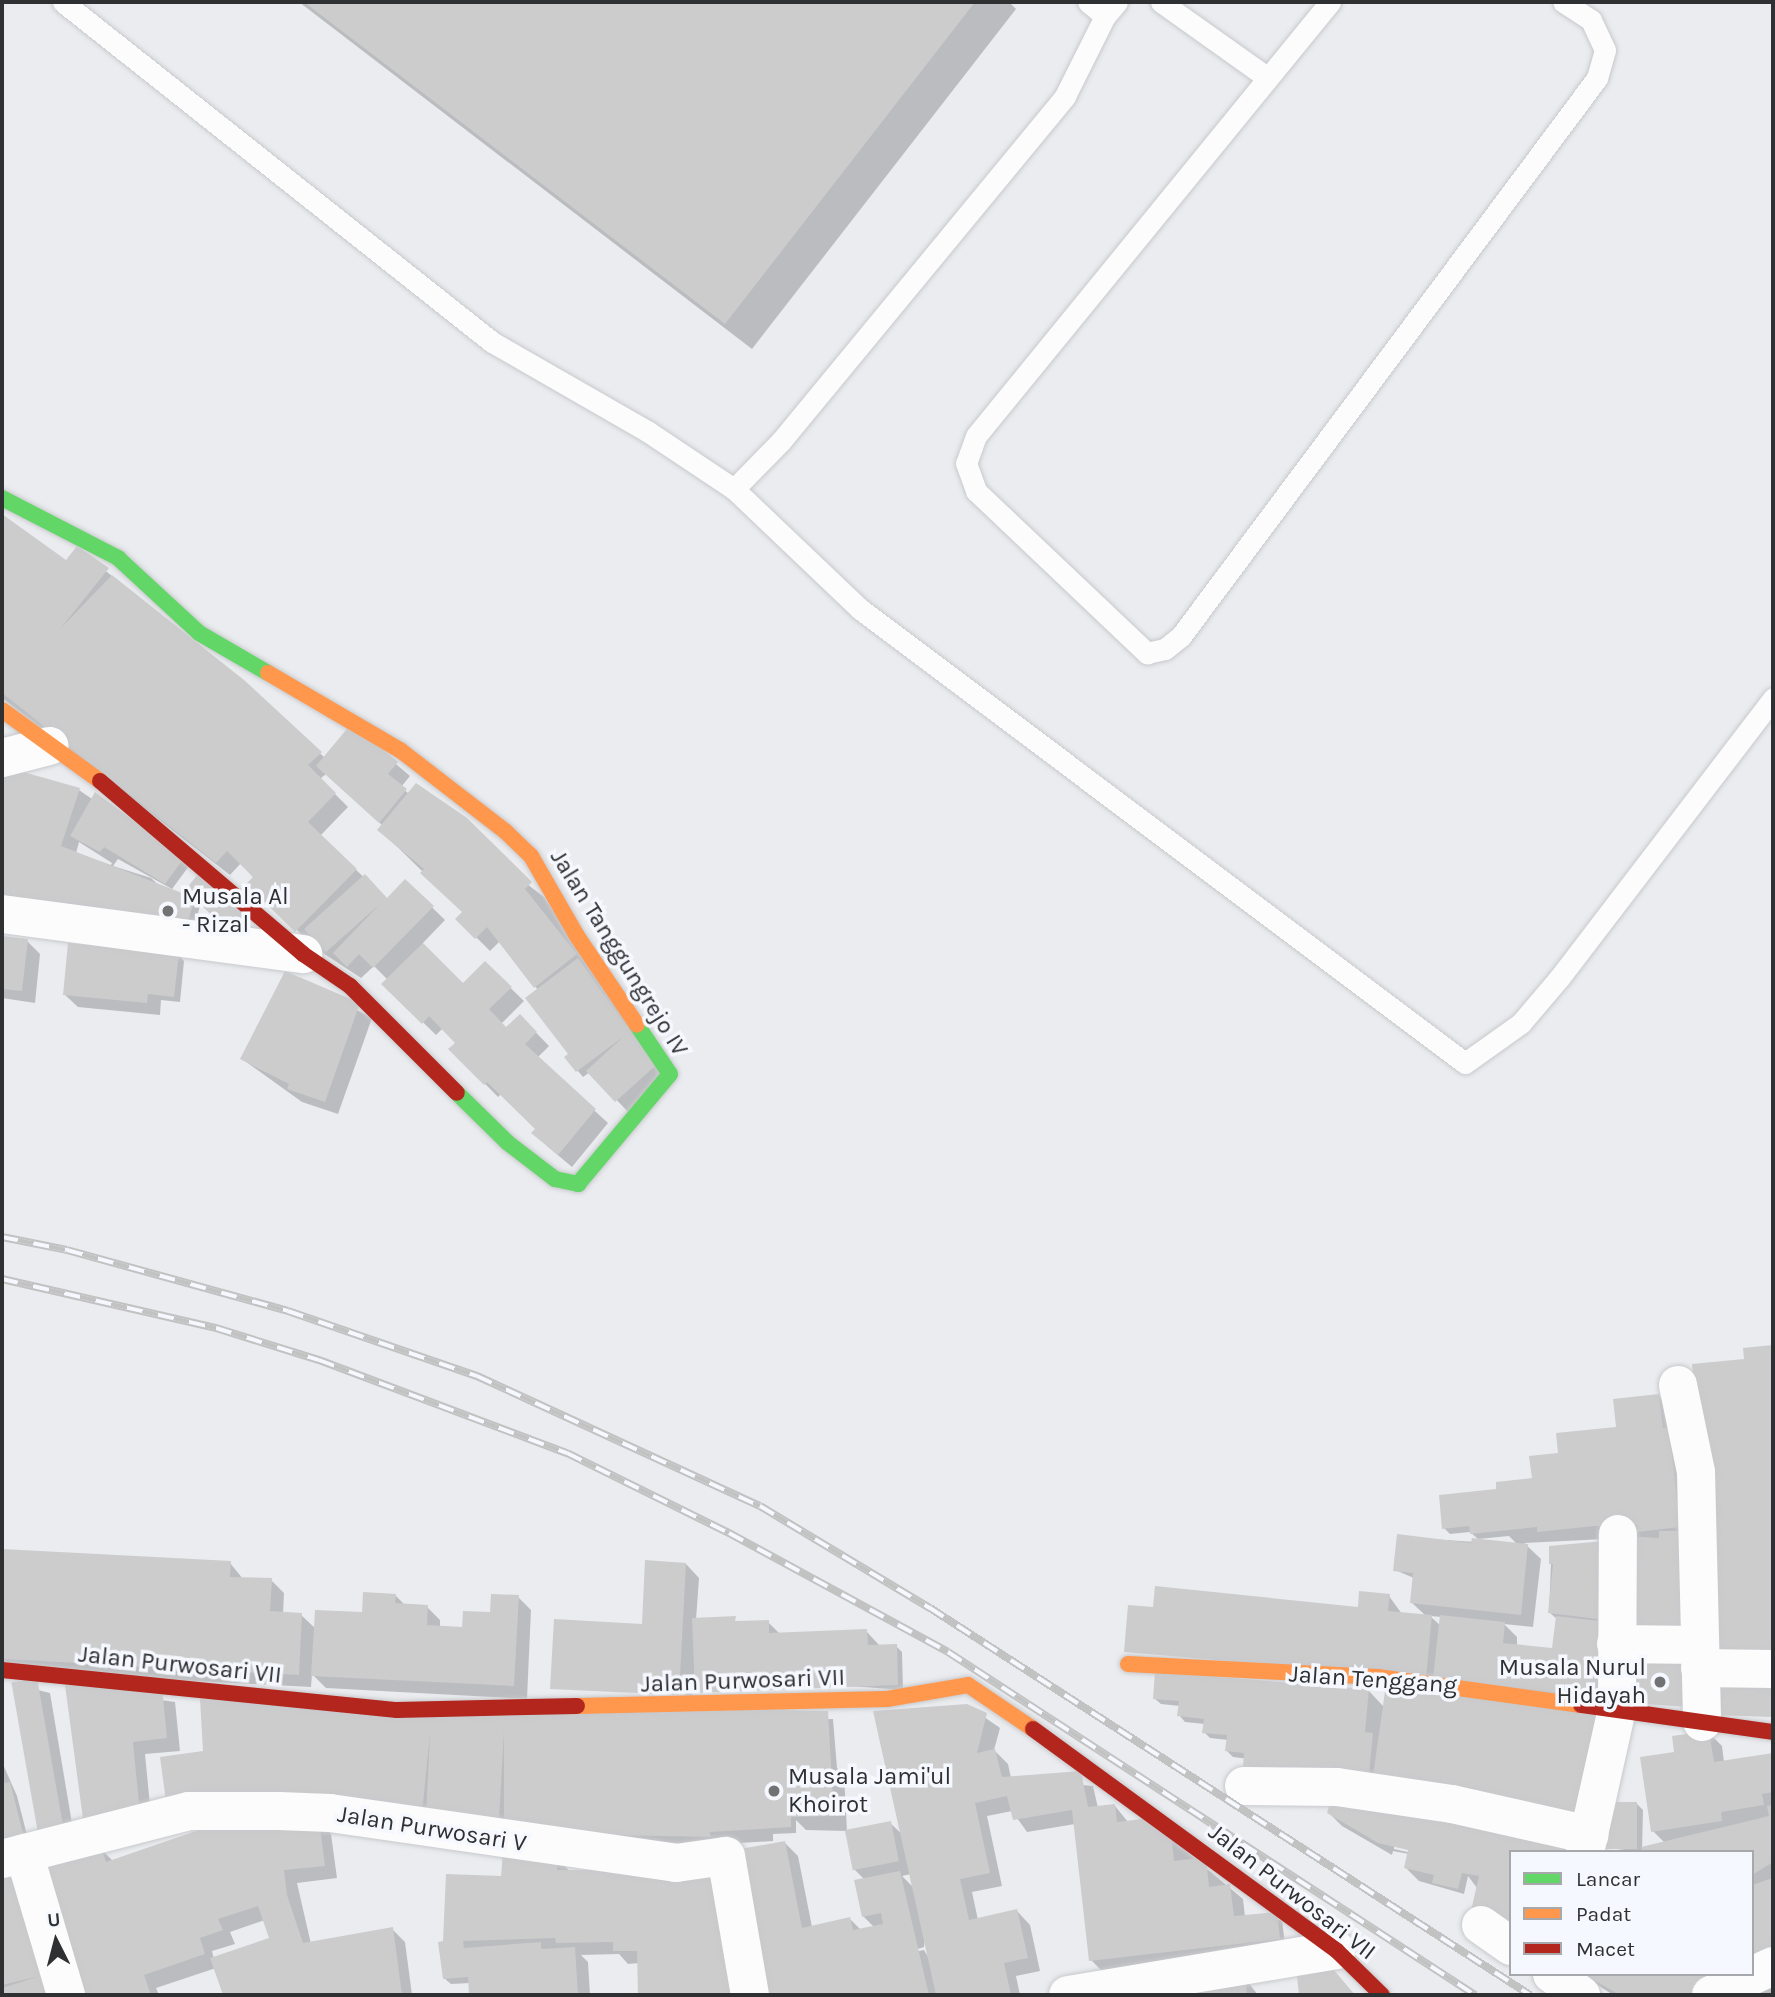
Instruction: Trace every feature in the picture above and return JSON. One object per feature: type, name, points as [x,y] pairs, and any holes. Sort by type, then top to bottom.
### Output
[{"type":"street","name":"Jalan Tanggungrejo IV","points":[[2,498],[118,558],[199,633],[400,750],[506,832],[531,856],[577,936],[670,1074],[578,1184],[567,1185],[508,1143],[350,986],[303,954],[133,805],[2,710]]},
{"type":"street","points":[[2,758],[49,746]]},
{"type":"street","points":[[2,914],[303,954]]},
{"type":"street","points":[[1678,1385],[1696,1472],[1702,1722]]},
{"type":"street","points":[[1244,1786],[1337,1787],[1452,1804],[1588,1843],[1617,1709],[1618,1534]]},
{"type":"street","points":[[1616,1644],[1773,1669]]},
{"type":"street","name":"Jalan Tenggang","points":[[1128,1664],[1378,1678],[1773,1732]]},
{"type":"street","name":"Jalan Purwosari VII","points":[[2,1670],[397,1710],[887,1699],[968,1685],[1118,1787],[1336,1950],[1382,1995]]},
{"type":"street","name":"Jalan Purwosari V","points":[[13,1856],[189,1811],[279,1811],[330,1813],[676,1863],[726,1856],[750,1995]]},
{"type":"street","points":[[13,1856],[66,1995]]},
{"type":"street","points":[[1068,1995],[1336,1950]]},
{"type":"street","points":[[1754,1975],[1773,1966]]},
{"type":"street","points":[[1555,1976],[1581,1995]]},
{"type":"street","points":[[1711,1995],[1752,1976]]},
{"type":"lane","points":[[63,2],[492,342],[647,431],[734,489],[860,609],[1465,1063],[1521,1023],[1560,977],[1773,698]]},
{"type":"lane","points":[[734,489],[781,441],[1065,96],[1111,9],[1088,2]]},
{"type":"lane","points":[[1161,2],[1268,78]]},
{"type":"lane","points":[[1330,2],[976,436],[966,463],[976,491],[1147,653],[1165,649],[1181,636],[1597,78],[1605,50],[1591,20],[1563,2]]},
{"type":"building","points":[[304,2],[975,2],[725,324]]},
{"type":"building","points":[[2,514],[66,560],[77,546],[109,568],[60,629],[112,575],[244,680],[322,752],[308,765],[336,793],[308,822],[357,869],[295,932],[246,884],[253,877],[227,851],[216,863],[2,693]]},
{"type":"building","points":[[351,724],[398,762],[388,774],[407,789],[379,823],[316,766]]},
{"type":"building","points":[[2,766],[80,788],[61,846],[195,898],[183,938],[87,921],[2,895]]},
{"type":"building","points":[[416,783],[467,818],[532,882],[525,889],[577,954],[534,988],[487,927],[475,939],[455,919],[462,912],[420,873],[424,869],[377,830]]},
{"type":"building","points":[[95,792],[184,858],[165,884],[104,847],[100,852],[70,836]]},
{"type":"building","points":[[199,873],[253,916],[236,938],[185,890]]},
{"type":"building","points":[[365,874],[387,898],[405,879],[434,906],[373,968],[359,954],[347,967],[333,953],[380,904],[326,952],[304,929]]},
{"type":"building","points":[[2,936],[28,939],[22,991],[2,989]]},
{"type":"building","points":[[68,943],[179,953],[174,997],[148,994],[147,1003],[63,995]]},
{"type":"building","points":[[423,943],[463,983],[485,961],[512,987],[489,1009],[506,1027],[520,1014],[537,1032],[525,1044],[596,1109],[558,1155],[531,1133],[535,1129],[487,1082],[484,1085],[448,1049],[455,1043],[429,1016],[422,1024],[381,984]]},
{"type":"building","points":[[578,958],[655,1066],[615,1102],[586,1071],[623,1037],[576,1072],[564,1057],[568,1054],[525,998]]},
{"type":"building","points":[[285,971],[360,1003],[325,1102],[287,1089],[289,1084],[240,1059]]},
{"type":"building","points":[[1773,1345],[1773,1660],[1714,1660],[1714,1596],[1692,1364],[1744,1359],[1743,1348]]},
{"type":"building","points":[[1659,1394],[1663,1428],[1669,1427],[1680,1527],[1637,1532],[1637,1525],[1595,1526],[1537,1532],[1537,1527],[1470,1534],[1469,1526],[1442,1529],[1439,1495],[1496,1489],[1496,1482],[1532,1478],[1529,1456],[1558,1453],[1556,1433],[1616,1427],[1613,1399]]},
{"type":"building","points":[[1659,1531],[1695,1531],[1692,1641],[1620,1625],[1623,1536],[1659,1538]]},
{"type":"building","points":[[1397,1534],[1471,1543],[1472,1538],[1528,1544],[1521,1615],[1410,1603],[1413,1573],[1393,1571]]},
{"type":"building","points":[[1604,1541],[1598,1619],[1548,1613],[1553,1564],[1549,1564],[1549,1546]]},
{"type":"building","points":[[2,1549],[231,1561],[230,1577],[272,1578],[270,1611],[302,1613],[299,1675],[2,1659]]},
{"type":"building","points":[[645,1560],[686,1563],[679,1695],[550,1689],[554,1619],[642,1624]]},
{"type":"building","points":[[1155,1586],[1358,1607],[1359,1591],[1390,1594],[1388,1611],[1432,1615],[1426,1678],[1124,1652],[1128,1605],[1153,1607]]},
{"type":"building","points":[[363,1592],[396,1594],[395,1603],[428,1605],[427,1625],[462,1627],[463,1611],[490,1612],[491,1594],[519,1595],[514,1686],[311,1676],[315,1610],[362,1612]]},
{"type":"building","points":[[1440,1615],[1505,1622],[1503,1643],[1552,1648],[1556,1616],[1616,1623],[1607,1698],[1433,1678]]},
{"type":"building","points":[[736,1616],[735,1621],[769,1620],[769,1633],[867,1629],[868,1645],[897,1644],[898,1685],[695,1693],[692,1618]]},
{"type":"building","name":"Musala Nurul Hidayah","points":[[1632,1657],[1691,1661],[1688,1707],[1629,1703]]},
{"type":"building","points":[[1155,1672],[1369,1689],[1365,1732],[1373,1733],[1368,1784],[1243,1767],[1244,1753],[1225,1751],[1227,1735],[1202,1733],[1204,1719],[1177,1716],[1179,1701],[1153,1699]]},
{"type":"building","points":[[1715,1672],[1773,1674],[1771,1717],[1713,1715]]},
{"type":"building","points":[[37,1678],[64,1834],[39,1838],[11,1683]]},
{"type":"building","points":[[1386,1684],[1604,1715],[1590,1816],[1372,1785]]},
{"type":"building","points":[[65,1685],[162,1687],[167,1738],[133,1742],[140,1813],[83,1819]]},
{"type":"building","points":[[200,1699],[828,1711],[834,1816],[791,1817],[791,1827],[710,1832],[711,1837],[504,1833],[504,1732],[499,1819],[426,1816],[430,1733],[422,1814],[166,1801],[160,1757],[203,1751]]},
{"type":"building","points":[[967,1704],[987,1713],[977,1753],[995,1749],[1002,1777],[1081,1771],[1088,1807],[1115,1804],[1117,1822],[1150,1818],[1171,1831],[1174,1861],[1206,1857],[1209,1887],[1230,1884],[1234,1916],[1277,1912],[1280,1939],[1089,1961],[1072,1810],[1013,1820],[1007,1796],[975,1803],[990,1873],[960,1879],[969,1920],[1017,1909],[1028,1958],[1004,1963],[1011,1995],[936,1995],[873,1711]]},
{"type":"building","points":[[1709,1731],[1714,1762],[1773,1753],[1773,1792],[1762,1794],[1764,1805],[1721,1812],[1722,1821],[1651,1832],[1640,1757],[1674,1752],[1672,1736]]},
{"type":"building","points":[[2,1774],[5,1783],[10,1782],[24,1837],[2,1843]]},
{"type":"building","points":[[1333,1791],[1475,1818],[1568,1850],[1509,1850],[1509,1921],[1471,1911],[1479,1876],[1462,1873],[1458,1889],[1432,1883],[1434,1875],[1404,1868],[1408,1850],[1378,1843],[1327,1813]]},
{"type":"building","points":[[1606,1802],[1637,1802],[1637,1849],[1606,1849]]},
{"type":"building","points":[[1773,1805],[1773,1862],[1754,1874],[1754,1850],[1642,1850],[1641,1847],[1769,1816],[1767,1806]]},
{"type":"building","points":[[319,1819],[325,1866],[284,1870],[287,1895],[303,1943],[393,1927],[402,1995],[223,1995],[210,1958],[269,1938],[258,1906],[218,1919],[223,1930],[200,1938],[205,1954],[144,1975],[151,1995],[83,1995],[38,1866],[100,1845],[106,1862],[228,1820]]},
{"type":"building","points":[[891,1821],[899,1861],[853,1870],[845,1830]]},
{"type":"building","points":[[785,1841],[802,1928],[850,1917],[853,1930],[883,1924],[881,1913],[862,1917],[854,1880],[900,1871],[929,1995],[763,1995],[735,1850]]},
{"type":"building","points":[[503,1851],[558,1854],[557,1870],[726,1870],[731,1995],[638,1995],[637,1951],[613,1951],[613,1942],[556,1943],[555,1938],[463,1941],[464,1948],[541,1942],[541,1949],[575,1947],[578,1995],[469,1995],[468,1977],[443,1979],[438,1942],[443,1941],[446,1874],[501,1876]]},
{"type":"building","points":[[23,1870],[58,1995],[2,1995],[2,1988],[40,1976],[2,1985],[2,1875]]},
{"type":"building","points":[[1773,1878],[1773,1952],[1754,1960],[1754,1884]]},
{"type":"building","points":[[1328,1963],[1355,1995],[1299,1995],[1296,1967]]},
{"type":"building","points":[[1245,1975],[1247,1995],[1160,1995]]},
{"type":"building","points":[[1587,1976],[1719,1976],[1720,1980],[1691,1995],[1620,1995]]},
{"type":"railway","points":[[2,1237],[67,1250],[288,1311],[477,1376],[760,1506],[930,1608],[1530,1995]]},
{"type":"railway","points":[[2,1279],[216,1328],[319,1360],[567,1453],[729,1533],[948,1652],[1475,1995]]},
{"type":"traffic: fast","points":[[2,498],[118,558],[199,633],[268,673]]},
{"type":"traffic: fast","points":[[457,1093],[508,1143],[555,1179],[578,1184],[670,1074],[637,1025]]},
{"type":"traffic: slow","points":[[268,673],[400,750],[506,832],[531,856],[577,936],[637,1025]]},
{"type":"traffic: slow","points":[[2,710],[100,781]]},
{"type":"traffic: slow","points":[[1128,1664],[1378,1677],[1581,1705]]},
{"type":"traffic: slow","points":[[577,1706],[887,1699],[968,1685],[1033,1729]]},
{"type":"traffic: jam","points":[[100,781],[303,954],[350,986],[457,1093]]},
{"type":"traffic: jam","points":[[2,1670],[397,1710],[577,1706]]},
{"type":"traffic: jam","points":[[1581,1705],[1773,1732]]},
{"type":"traffic: jam","points":[[1033,1729],[1336,1950],[1382,1995]]},
{"type":"place","name":"Musala Al - Rizal","points":[[168,911]]},
{"type":"place","name":"Musala Nurul Hidayah","points":[[1660,1682]]},
{"type":"place","name":"Musala Jami'ul Khoirot","points":[[774,1791]]}]
